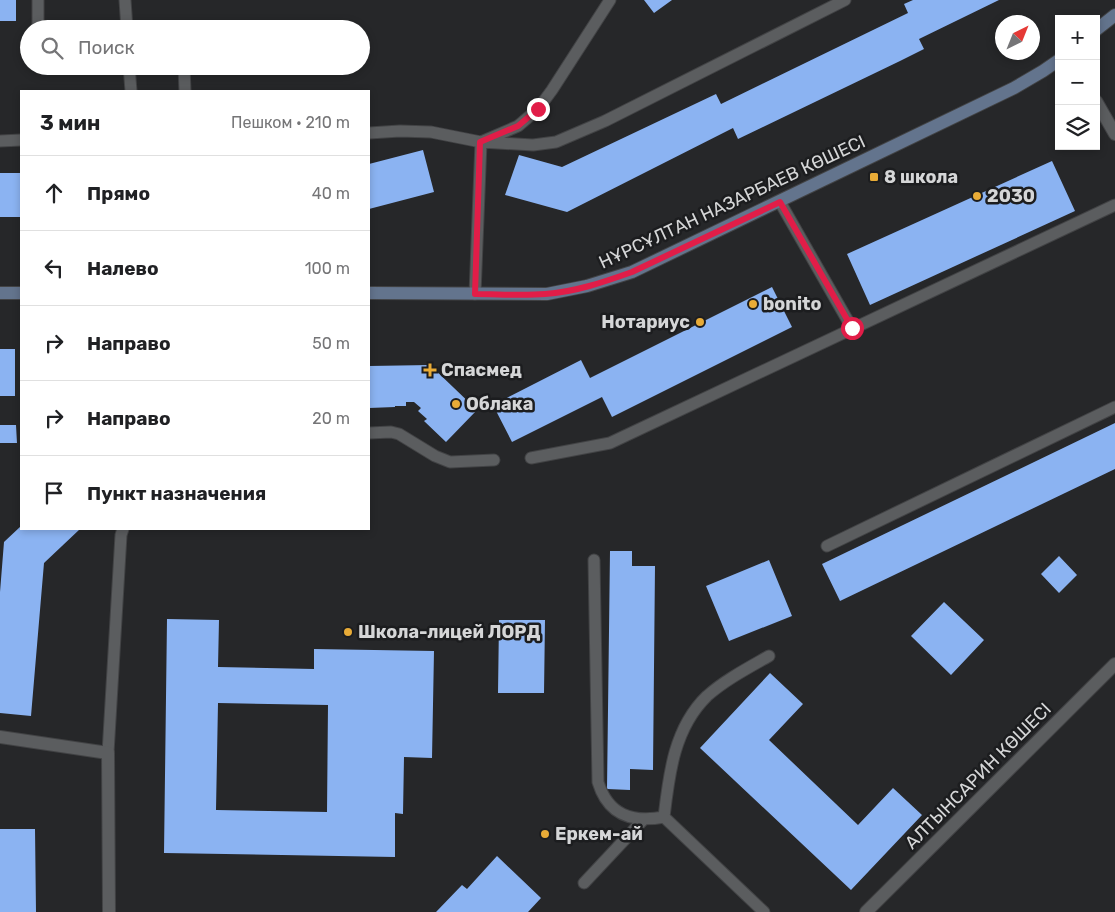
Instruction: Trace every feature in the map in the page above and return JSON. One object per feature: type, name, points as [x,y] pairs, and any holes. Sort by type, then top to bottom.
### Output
[{"type":"main road","points":[[1100,27],[1115,15]]},
{"type":"main road","name":"НҰРСҰЛТАН НАЗАРБАЕВ КӨШЕСІ","points":[[370,294],[547,294],[610,280],[632,272],[780,202],[1014,88],[1055,63]]},
{"type":"main road","points":[[0,293],[20,293]]},
{"type":"street","points":[[1099,105],[1115,134]]},
{"type":"street","name":"АЛТЫНСАРИН КӨШЕСІ","points":[[866,912],[1115,664]]},
{"type":"street","points":[[0,737],[108,753],[109,912]]},
{"type":"lane","points":[[38,0],[38,20]]},
{"type":"lane","points":[[125,0],[126,20]]},
{"type":"lane","points":[[480,142],[518,126],[538,109],[610,0]]},
{"type":"lane","points":[[370,133],[431,132],[480,142],[533,145],[556,142],[605,121],[845,0]]},
{"type":"lane","points":[[130,75],[131,90]]},
{"type":"lane","points":[[184,75],[185,90]]},
{"type":"lane","points":[[0,141],[20,140]]},
{"type":"lane","points":[[475,294],[480,142]]},
{"type":"lane","points":[[780,202],[852,328]]},
{"type":"lane","points":[[530,458],[610,442],[1115,205]]},
{"type":"lane","points":[[827,546],[1115,407]]},
{"type":"lane","points":[[370,433],[391,432],[399,434],[407,437],[435,456],[450,462],[494,460]]},
{"type":"lane","points":[[108,753],[123,530]]},
{"type":"lane","points":[[594,560],[598,782],[603,796],[613,807],[626,816],[643,820],[664,817]]},
{"type":"lane","points":[[664,817],[673,756],[686,724],[697,707],[722,684],[769,656]]},
{"type":"lane","points":[[664,817],[764,912]]},
{"type":"lane","points":[[584,884],[643,820]]},
{"type":"building","points":[[0,0],[16,0],[16,21],[0,21]]},
{"type":"building","points":[[644,0],[672,0],[654,13]]},
{"type":"building","points":[[913,0],[999,0],[919,39],[924,49],[900,61],[738,139],[733,128],[567,212],[505,195],[519,155],[562,167],[716,94],[721,104],[908,13],[904,4]]},
{"type":"building","points":[[423,150],[434,192],[370,209],[370,164]]},
{"type":"building","points":[[1052,161],[1075,211],[870,305],[847,254]]},
{"type":"building","points":[[0,173],[20,173],[20,217],[0,217]]},
{"type":"building","points":[[772,287],[792,327],[612,417],[602,397],[512,442],[493,405],[581,360],[590,378]]},
{"type":"building","points":[[0,349],[15,349],[15,396],[0,396]]},
{"type":"building","points":[[430,365],[477,410],[446,442],[424,421],[427,419],[418,411],[421,408],[414,402],[406,402],[406,406],[370,408],[370,366]]},
{"type":"building","points":[[1115,423],[1115,469],[840,601],[822,564]]},
{"type":"building","points":[[0,425],[16,425],[17,443],[0,443]]},
{"type":"building","points":[[20,527],[20,530],[79,530],[44,563],[31,716],[0,713],[0,592],[4,542]]},
{"type":"building","points":[[610,551],[632,551],[632,566],[655,566],[653,770],[630,769],[630,790],[607,789]]},
{"type":"building","points":[[1059,556],[1077,575],[1059,593],[1041,574]]},
{"type":"building","points":[[769,560],[792,616],[729,641],[706,586]]},
{"type":"building","points":[[944,602],[984,640],[951,675],[911,636]]},
{"type":"building","points":[[167,619],[219,620],[218,667],[314,669],[314,649],[434,651],[432,758],[404,757],[403,814],[395,813],[395,857],[164,853]],"holes":[[[218,703],[328,705],[327,812],[216,810]]]},
{"type":"building","points":[[499,620],[545,620],[544,693],[498,693]]},
{"type":"building","points":[[770,673],[803,704],[769,740],[858,825],[893,788],[922,815],[851,890],[700,748]]},
{"type":"building","points":[[0,829],[35,829],[36,912],[0,912]]},
{"type":"building","points":[[497,856],[541,898],[528,912],[436,912],[462,885],[467,889]]},
{"type":"place","name":"8 школа","points":[[874,177]]},
{"type":"place","name":"2030","points":[[977,196]]},
{"type":"place","name":"bonito","points":[[753,304]]},
{"type":"place","name":"Нотариус","points":[[700,322]]},
{"type":"place","name":"Спасмед","points":[[430,370]]},
{"type":"place","name":"Облака","points":[[456,404]]},
{"type":"place","name":"Школа-лицей ЛОРД","points":[[348,632]]},
{"type":"place","name":"Еркем-ай","points":[[545,834]]},
{"type":"route","points":[[538,109],[518,126],[480,142],[475,294],[547,294],[610,280],[632,272],[780,202],[852,328]]}]
